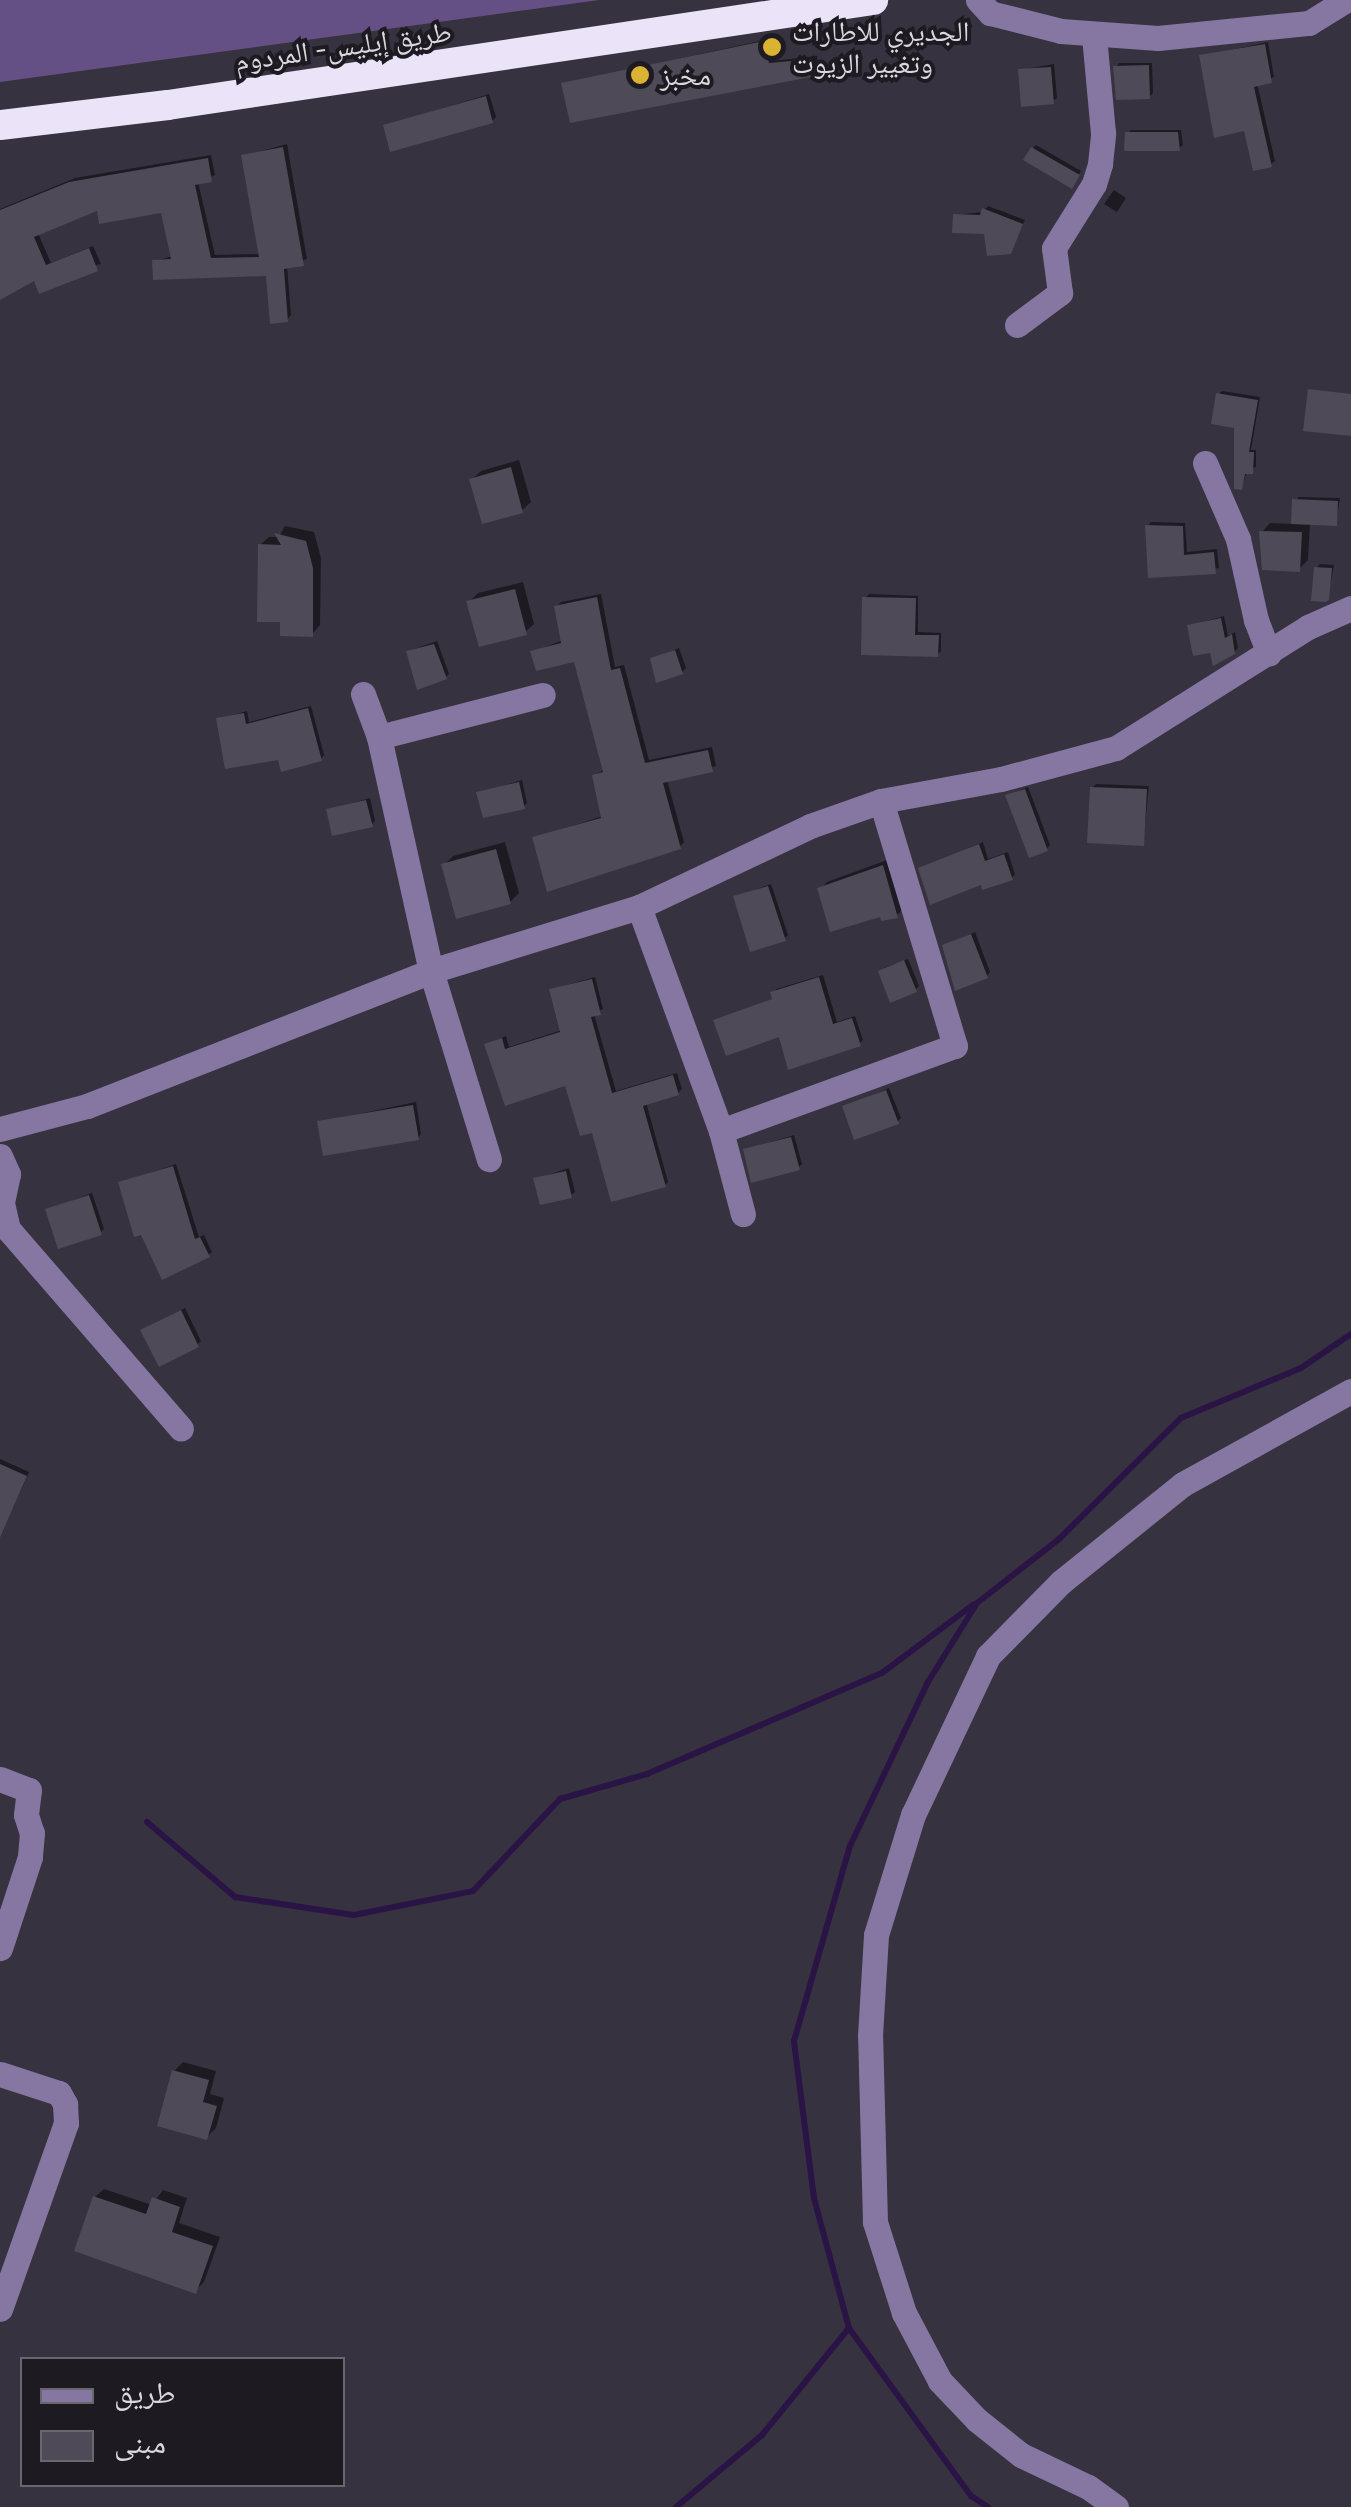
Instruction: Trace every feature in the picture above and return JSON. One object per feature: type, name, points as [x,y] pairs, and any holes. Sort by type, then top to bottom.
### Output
[{"type":"highway","name":"طريق إيليس- المردوم","points":[[0,125],[168,105],[873,0]]},
{"type":"street","points":[[978,0],[990,12],[1094,36],[1158,38],[1308,24],[1346,0]]},
{"type":"street","points":[[1016,325],[1060,293],[1054,248],[1094,184],[1100,164],[1103,133],[1094,36]]},
{"type":"street","points":[[1205,462],[1238,539],[1256,620],[1269,654]]},
{"type":"street","points":[[0,1128],[87,1106],[431,971],[639,907],[810,826],[881,801],[1000,779],[1116,748],[1308,628],[1351,608]]},
{"type":"street","points":[[363,694],[380,737],[431,971],[488,1159]]},
{"type":"street","points":[[380,737],[543,694]]},
{"type":"street","points":[[721,1130],[955,1046],[881,801]]},
{"type":"street","points":[[639,907],[721,1130],[743,1214]]},
{"type":"street","points":[[0,1156],[8,1174],[2,1203],[8,1229],[181,1429]]},
{"type":"street","points":[[1116,2507],[1088,2487],[1021,2456],[977,2420],[940,2382],[904,2313],[875,2222],[870,2036],[876,1935],[913,1815],[988,1656],[1061,1582],[1183,1484],[1351,1390]]},
{"type":"street","points":[[0,1779],[29,1790],[26,1815],[32,1833],[30,1857],[0,1948]]},
{"type":"street","points":[[0,2074],[59,2093],[66,2104],[66,2123],[0,2309]]},
{"type":"shaded area","points":[[0,0],[599,0],[0,82]]},
{"type":"building","points":[[764,41],[769,63],[814,59],[816,76],[570,123],[561,83]]},
{"type":"building","points":[[1265,44],[1272,83],[1254,87],[1272,167],[1253,171],[1244,131],[1214,138],[1199,55]]},
{"type":"building","points":[[1149,65],[1150,99],[1116,100],[1113,66]]},
{"type":"building","points":[[1051,67],[1054,104],[1021,107],[1018,69]]},
{"type":"building","points":[[486,96],[493,123],[390,152],[383,125]]},
{"type":"building","points":[[1125,132],[1178,132],[1180,151],[1124,151]]},
{"type":"building","points":[[283,147],[304,266],[284,269],[288,322],[270,324],[266,276],[153,280],[152,260],[171,259],[161,213],[99,224],[97,211],[34,237],[46,265],[89,248],[98,271],[39,294],[34,281],[0,300],[0,210],[69,182],[208,158],[212,182],[195,185],[211,258],[259,257],[241,155]]},
{"type":"building","points":[[1031,147],[1080,175],[1072,189],[1023,160]]},
{"type":"building","points":[[982,208],[1023,224],[1011,254],[987,256],[984,234],[952,233],[953,214],[980,215]]},
{"type":"building","points":[[1308,389],[1351,394],[1351,436],[1303,431]]},
{"type":"building","points":[[1216,393],[1258,400],[1249,452],[1254,452],[1253,474],[1245,474],[1242,490],[1234,489],[1234,428],[1211,424]]},
{"type":"building","points":[[511,467],[523,513],[482,524],[469,479]]},
{"type":"building","points":[[1292,499],[1338,501],[1337,526],[1291,524]]},
{"type":"building","points":[[1145,525],[1183,526],[1184,555],[1214,552],[1216,574],[1148,578]]},
{"type":"building","points":[[1259,531],[1302,532],[1300,572],[1262,570]]},
{"type":"building","points":[[274,533],[306,541],[313,568],[313,637],[280,636],[280,622],[257,622],[258,544],[281,545]]},
{"type":"building","points":[[1314,567],[1332,568],[1329,600],[1325,602],[1311,601]]},
{"type":"building","points":[[515,589],[527,635],[479,647],[466,601]]},
{"type":"building","points":[[597,597],[611,670],[620,668],[645,763],[708,750],[713,772],[663,783],[681,849],[547,892],[532,837],[601,818],[592,775],[603,772],[574,662],[536,671],[530,651],[561,643],[554,606]]},
{"type":"building","points":[[862,597],[916,598],[915,635],[939,635],[938,657],[861,655]]},
{"type":"building","points":[[1221,618],[1225,638],[1232,634],[1235,654],[1213,666],[1210,653],[1193,656],[1187,625]]},
{"type":"building","points":[[434,644],[447,679],[417,690],[406,651]]},
{"type":"building","points":[[675,650],[683,674],[656,683],[650,658]]},
{"type":"building","points":[[308,708],[322,761],[281,772],[278,760],[225,769],[216,718],[244,713],[246,724]]},
{"type":"building","points":[[519,782],[525,809],[483,818],[476,792]]},
{"type":"building","points":[[1090,787],[1147,789],[1144,846],[1087,843]]},
{"type":"building","points":[[1025,789],[1048,851],[1029,858],[1005,795]]},
{"type":"building","points":[[366,800],[373,827],[332,836],[326,809]]},
{"type":"building","points":[[979,844],[985,861],[1004,854],[1013,880],[982,890],[981,885],[930,905],[918,868]]},
{"type":"building","points":[[496,849],[511,904],[456,919],[441,864]]},
{"type":"building","points":[[883,865],[898,918],[881,921],[880,917],[830,932],[817,888]]},
{"type":"building","points":[[768,886],[786,941],[750,952],[733,896]]},
{"type":"building","points":[[971,934],[988,978],[955,991],[942,945]]},
{"type":"building","points":[[904,960],[917,992],[890,1003],[878,971]]},
{"type":"building","points":[[819,977],[833,1024],[852,1018],[861,1046],[788,1070],[779,1037],[726,1056],[713,1020],[772,999],[770,992]]},
{"type":"building","points":[[592,979],[601,1015],[591,1017],[612,1093],[673,1075],[679,1095],[643,1106],[666,1187],[611,1202],[592,1133],[580,1136],[565,1086],[505,1106],[484,1044],[502,1038],[505,1049],[560,1032],[549,989]]},
{"type":"building","points":[[886,1090],[899,1124],[854,1140],[842,1106]]},
{"type":"building","points":[[413,1105],[419,1140],[323,1156],[317,1121]]},
{"type":"building","points":[[791,1137],[800,1170],[751,1183],[743,1149]]},
{"type":"building","points":[[173,1166],[195,1239],[200,1237],[210,1257],[162,1280],[141,1235],[134,1237],[118,1182]]},
{"type":"building","points":[[566,1171],[572,1198],[540,1205],[533,1178]]},
{"type":"building","points":[[89,1195],[102,1235],[58,1249],[45,1209]]},
{"type":"building","points":[[181,1310],[199,1347],[159,1367],[140,1330]]},
{"type":"building","points":[[0,1464],[27,1476],[0,1538]]},
{"type":"building","points":[[172,2070],[209,2080],[203,2102],[217,2106],[207,2140],[157,2126]]},
{"type":"building","points":[[93,2196],[146,2214],[152,2197],[180,2207],[172,2232],[213,2246],[196,2294],[74,2251]]},
{"type":"waterway","points":[[988,2507],[971,2496],[849,2328],[814,2198],[794,2041],[850,1846],[928,1682],[977,1603],[1058,1540],[1181,1418],[1301,1368],[1351,1334]]},
{"type":"waterway","points":[[147,1822],[235,1897],[354,1915],[473,1891],[560,1799],[647,1774],[882,1673],[973,1605]]},
{"type":"waterway","points":[[676,2507],[762,2435],[848,2329]]},
{"type":"place","name":"الجديري للاطارات وتغيير الزيوت","points":[[772,47]]},
{"type":"place","name":"مخبز","points":[[640,75]]}]
